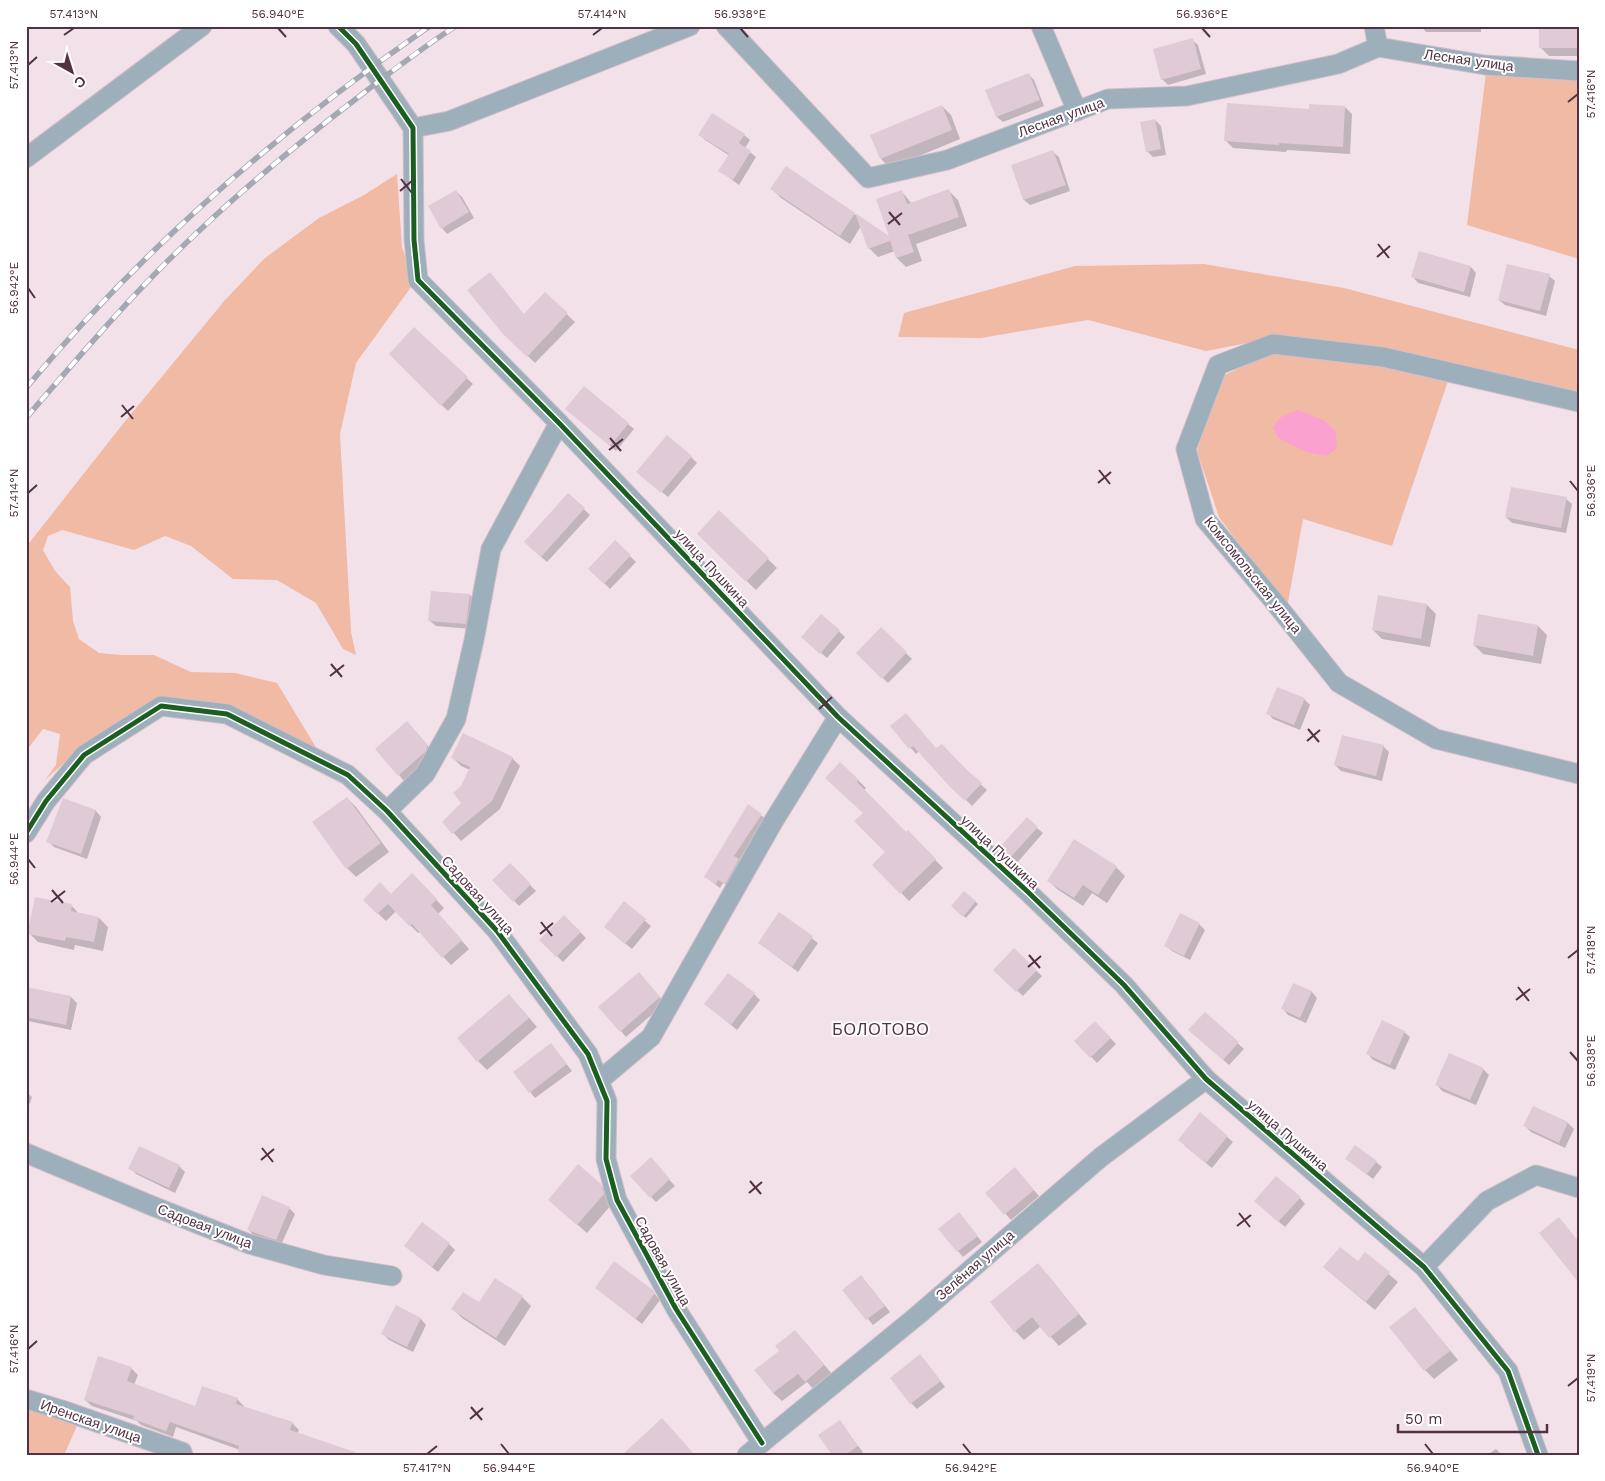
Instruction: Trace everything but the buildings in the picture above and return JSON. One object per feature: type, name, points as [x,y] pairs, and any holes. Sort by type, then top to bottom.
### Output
[{"type":"street","points":[[26,158],[202,26]]},
{"type":"street","points":[[338,26],[356,44],[413,128],[449,121],[690,26]]},
{"type":"street","name":"Лесная улица","points":[[726,26],[868,178],[947,160],[1108,100],[1187,96],[1338,64],[1378,47],[1485,65],[1579,71]]},
{"type":"street","points":[[1041,26],[1077,111]]},
{"type":"street","points":[[1374,26],[1378,47]]},
{"type":"street","name":"улица Пушкина","points":[[413,128],[414,240],[418,280],[559,423],[838,717],[1028,892],[1117,979],[1206,1079],[1424,1267],[1508,1371],[1538,1455]]},
{"type":"street","name":"Комсомольская улица","points":[[1579,402],[1382,357],[1273,344],[1218,365],[1186,449],[1205,519],[1272,598],[1339,683],[1436,739],[1579,774]]},
{"type":"street","points":[[387,811],[425,774],[456,719],[474,640],[491,549],[559,423]]},
{"type":"street","name":"Садовая улица","points":[[26,833],[46,801],[84,756],[161,706],[227,714],[348,775],[387,811],[497,931],[588,1054],[607,1100],[606,1159],[617,1200],[676,1309],[762,1443]]},
{"type":"street","points":[[600,1080],[650,1037],[774,822],[838,717]]},
{"type":"street","name":"Зелёная улица","points":[[747,1455],[918,1315],[1101,1157],[1206,1079]]},
{"type":"street","name":"Садовая улица","points":[[26,1152],[150,1205],[249,1244],[324,1265],[392,1276]]},
{"type":"street","points":[[1424,1267],[1488,1201],[1536,1175],[1579,1188]]},
{"type":"street","name":"Иренская улица","points":[[26,1399],[182,1452],[183,1455]]},
{"type":"shaded area","points":[[1486,73],[1579,79],[1579,259],[1467,225]]},
{"type":"shaded area","points":[[397,174],[402,247],[414,283],[356,363],[340,434],[351,632],[356,655],[343,649],[316,603],[277,580],[233,579],[191,546],[165,536],[134,550],[62,530],[48,536],[43,550],[55,571],[70,587],[73,621],[79,639],[99,653],[154,655],[191,672],[235,673],[277,683],[317,749],[224,705],[164,696],[123,718],[91,739],[45,780],[56,765],[60,734],[43,729],[26,751],[26,547],[122,425],[225,300],[265,258],[319,218],[364,195]]},
{"type":"shaded area","points":[[1204,264],[1344,288],[1579,350],[1579,396],[1269,339],[1206,351],[1088,320],[981,338],[898,337],[904,313],[1075,266]]},
{"type":"shaded area","points":[[1275,350],[1381,362],[1449,378],[1392,546],[1303,519],[1287,608],[1219,517],[1197,451],[1221,377]]},
{"type":"shaded area","points":[[1298,410],[1325,421],[1336,432],[1337,448],[1327,456],[1306,452],[1278,438],[1273,427],[1281,417]]},
{"type":"shaded area","points":[[26,1398],[81,1417],[65,1453],[69,1455],[26,1455]]},
{"type":"railway","points":[[26,388],[117,287],[216,193],[321,106],[430,26]]},
{"type":"railway","points":[[26,418],[133,297],[220,211],[320,127],[408,59],[456,26]]},
{"type":"cycle path","points":[[338,26],[356,44],[413,128],[414,240],[418,280],[559,423],[838,717],[1028,892],[1124,985],[1206,1079],[1424,1267],[1508,1371],[1538,1455]]},
{"type":"cycle path","points":[[26,833],[46,801],[84,755],[161,706],[227,714],[348,775],[387,811],[497,931],[588,1054],[607,1101],[606,1159],[617,1200],[676,1309],[762,1443]]},
{"type":"district","name":"БОЛОТОВО","points":[[881,1029]]}]
